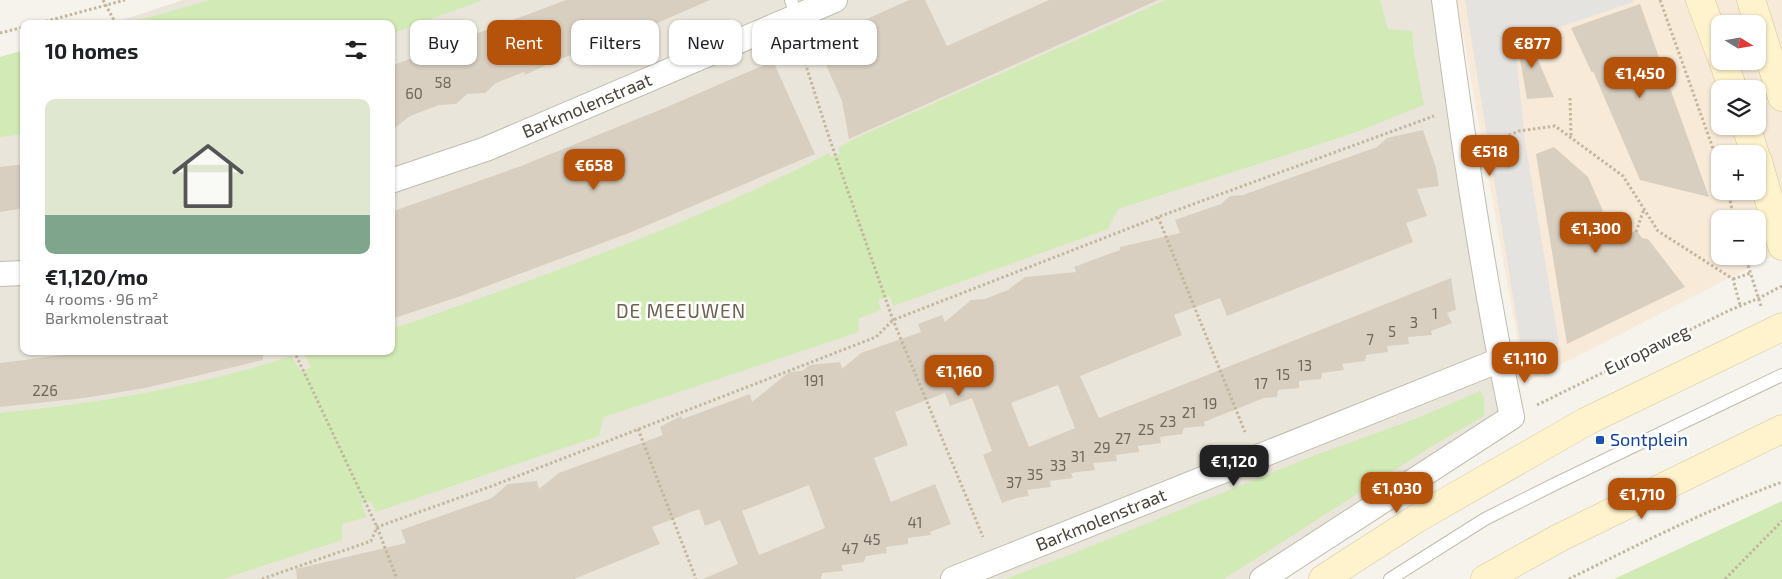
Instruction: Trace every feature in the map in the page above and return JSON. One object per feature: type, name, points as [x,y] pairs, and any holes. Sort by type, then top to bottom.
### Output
[{"type":"main road","points":[[1700,0],[1711,29]]},
{"type":"main road","points":[[1751,0],[1782,97]]},
{"type":"main road","points":[[1766,189],[1782,246]]},
{"type":"main road","name":"Europaweg","points":[[1323,579],[1416,519],[1587,421],[1782,327]]},
{"type":"main road","points":[[1485,579],[1559,538],[1782,429]]},
{"type":"street","name":"Barkmolenstraat","points":[[395,179],[486,149],[793,12],[835,0]]},
{"type":"street","points":[[1262,579],[1512,417],[1500,360],[1458,107],[1444,0]]},
{"type":"street","points":[[0,274],[20,273]]},
{"type":"street","name":"Barkmolenstraat","points":[[953,579],[1500,360]]},
{"type":"lane","points":[[1390,579],[1485,519],[1782,375]]},
{"type":"path","points":[[103,0],[114,20]]},
{"type":"path","points":[[51,20],[125,0]]},
{"type":"path","points":[[1660,0],[1712,145]]},
{"type":"path","points":[[793,12],[829,137],[888,307],[994,563]]},
{"type":"path","points":[[0,33],[20,28]]},
{"type":"path","points":[[1570,98],[1570,138]]},
{"type":"path","points":[[262,579],[371,541],[377,527],[492,486],[876,337],[893,320],[1158,217],[1458,107]]},
{"type":"path","points":[[1495,141],[1519,131],[1555,126],[1623,176],[1658,231],[1733,279],[1740,305]]},
{"type":"path","points":[[1636,232],[1644,209]]},
{"type":"path","points":[[1158,217],[1256,458]]},
{"type":"path","points":[[1749,265],[1759,298]]},
{"type":"path","points":[[1733,279],[1751,273]]},
{"type":"path","name":"Europaweg","points":[[1512,417],[1782,286]]},
{"type":"path","points":[[296,355],[377,527],[397,579]]},
{"type":"path","points":[[638,429],[696,579]]},
{"type":"path","points":[[1569,579],[1642,542],[1722,505],[1782,482]]},
{"type":"path","points":[[1725,579],[1782,521]]},
{"type":"shaded area","points":[[183,0],[1436,0],[1507,430],[1264,579],[0,579],[0,60],[20,53],[20,355],[395,355],[395,20],[122,20]]},
{"type":"shaded area","points":[[1457,0],[1782,0],[1782,251],[1766,259],[1766,210],[1711,210],[1711,265],[1755,265],[1525,383]]},
{"type":"shaded area","points":[[1465,0],[1633,0],[1634,2],[1515,42],[1525,142],[1559,343],[1524,365]]},
{"type":"green space","points":[[211,0],[483,0],[429,20],[410,20],[410,27],[395,33],[395,20],[139,20]]},
{"type":"green space","points":[[1166,0],[1380,0],[1388,29],[1412,31],[1414,53],[1424,105],[1354,133],[1118,209],[1108,229],[893,306],[890,296],[878,300],[881,310],[858,319],[859,332],[604,417],[599,436],[376,512],[371,501],[361,504],[367,517],[342,524],[342,540],[223,579],[0,579],[0,413],[111,399],[184,385],[220,377],[292,356],[300,371],[311,368],[305,355],[395,355],[395,328],[572,265],[677,224],[829,153],[831,157],[840,153],[838,148],[856,138]]},
{"type":"green space","points":[[20,51],[20,134],[0,137],[0,57]]},
{"type":"green space","points":[[1480,391],[1484,397],[1484,416],[1437,443],[1224,579],[1005,579],[1313,456],[1415,419]]},
{"type":"green space","points":[[1782,501],[1782,579],[1614,579]]},
{"type":"building","points":[[566,0],[710,0],[659,22],[659,20],[571,20],[571,55],[561,59],[561,20],[513,20]]},
{"type":"building","points":[[909,0],[925,0],[947,46],[1049,0],[1158,0],[849,139],[842,101],[826,65],[877,65],[877,20],[865,20]]},
{"type":"building","points":[[1640,4],[1709,197],[1640,180],[1593,71],[1592,73],[1571,28]]},
{"type":"building","points":[[1524,28],[1554,97],[1527,99],[1515,30]]},
{"type":"building","points":[[487,30],[487,65],[546,65],[525,75],[524,72],[496,83],[485,93],[467,94],[456,104],[439,105],[410,116],[395,128],[395,64],[410,59],[410,65],[477,65],[477,34]]},
{"type":"building","points":[[764,65],[775,65],[815,154],[629,233],[458,297],[395,318],[395,211],[521,166],[667,107]]},
{"type":"building","points":[[1423,130],[1436,168],[1439,186],[1417,189],[1427,216],[1406,223],[1413,242],[1227,316],[1220,298],[1174,315],[1182,335],[1080,376],[1099,418],[1451,278],[1456,310],[1447,313],[1452,323],[1431,331],[1432,335],[1408,337],[1409,344],[1387,346],[1388,352],[1366,355],[1365,361],[1342,364],[1344,370],[1322,373],[1321,379],[1299,381],[1299,388],[1278,390],[1277,397],[1264,398],[1204,422],[1205,426],[1184,428],[1182,434],[1160,437],[1161,443],[1138,446],[1139,452],[1116,455],[1117,461],[1093,463],[1095,470],[1071,473],[1073,478],[1050,481],[1051,487],[1027,490],[1029,496],[1002,503],[983,455],[992,451],[972,398],[950,406],[945,393],[895,412],[908,445],[874,458],[891,502],[935,484],[951,524],[930,532],[931,535],[908,538],[908,544],[886,547],[887,553],[866,556],[864,562],[842,565],[843,571],[822,573],[821,579],[703,579],[738,564],[720,520],[705,526],[699,509],[652,527],[660,544],[574,579],[297,579],[296,569],[406,543],[401,530],[492,498],[508,484],[537,481],[539,489],[559,473],[663,435],[660,427],[681,416],[683,419],[750,394],[752,402],[789,372],[802,371],[810,365],[840,362],[842,369],[861,353],[921,332],[918,324],[942,315],[945,322],[971,300],[985,299],[1008,290],[1025,277],[1076,272],[1074,267],[1120,250],[1120,247],[1180,233],[1175,220],[1221,204],[1230,196],[1243,195],[1377,147],[1387,138]],"holes":[[[1058,385],[1075,428],[1029,447],[1011,403]],[[809,485],[825,528],[759,555],[742,511]]]},
{"type":"building","points":[[1554,147],[1588,177],[1603,211],[1600,213],[1605,216],[1614,236],[1637,231],[1642,238],[1648,239],[1685,287],[1567,344],[1536,154]]},
{"type":"building","points":[[20,164],[20,209],[0,212],[0,167]]},
{"type":"building","points":[[63,355],[262,355],[263,360],[145,388],[84,398],[0,407],[0,363]]},
{"type":"place","name":"Sontplein","points":[[1600,440]]},
{"type":"district","name":"DE MEEUWEN","points":[[681,311]]}]
